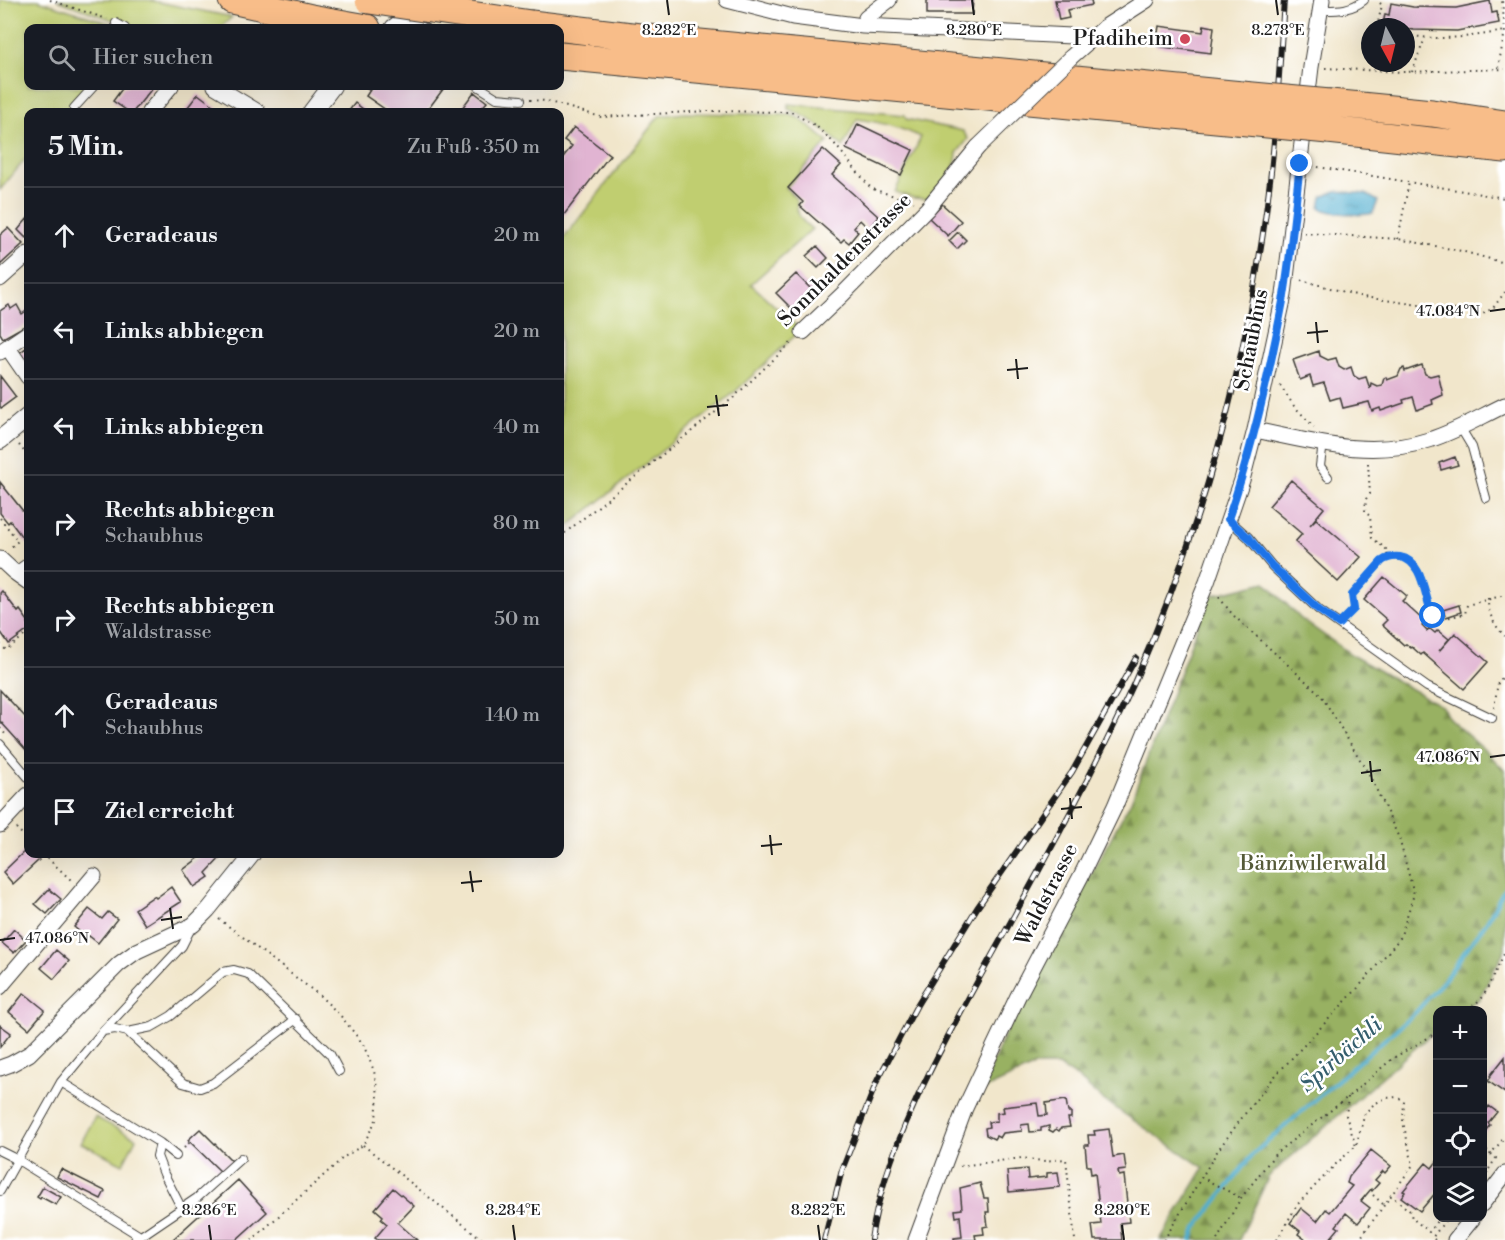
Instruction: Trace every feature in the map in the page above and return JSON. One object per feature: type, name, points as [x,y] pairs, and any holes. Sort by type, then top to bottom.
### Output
[{"type":"highway","points":[[234,1],[311,18],[380,17],[531,24]]},
{"type":"highway","points":[[564,28],[1240,108],[1328,130],[1505,149]]},
{"type":"highway","points":[[564,56],[1240,108],[1330,103],[1432,113],[1505,124]]},
{"type":"highway","points":[[1432,113],[1472,109],[1505,113]]},
{"type":"street","points":[[380,17],[403,9],[396,0]]},
{"type":"street","points":[[727,0],[793,17],[863,27],[1093,38]]},
{"type":"street","points":[[863,27],[866,18],[889,0]]},
{"type":"street","name":"Sonnhaldenstrasse","points":[[803,332],[927,209],[978,147],[1070,58],[1093,38],[1148,0]]},
{"type":"street","name":"Schaubhus","points":[[1255,430],[1284,295],[1311,67],[1321,5]]},
{"type":"street","points":[[152,108],[168,90]]},
{"type":"street","points":[[222,90],[251,108]]},
{"type":"street","points":[[315,108],[329,90]]},
{"type":"street","points":[[0,279],[24,258]]},
{"type":"street","points":[[24,336],[4,350],[24,372]]},
{"type":"street","points":[[1255,430],[1321,437],[1368,450],[1403,447],[1430,440],[1505,405]]},
{"type":"street","points":[[0,440],[24,420]]},
{"type":"street","name":"Waldstrasse","points":[[916,1240],[965,1108],[1018,996],[1082,876],[1115,806],[1207,582],[1242,480],[1255,430]]},
{"type":"street","points":[[0,559],[24,579]]},
{"type":"street","points":[[0,825],[24,799]]},
{"type":"street","points":[[0,1068],[29,1054],[119,964],[137,951],[193,925],[250,858]]},
{"type":"street","points":[[0,987],[94,876]]},
{"type":"street","points":[[1487,1197],[1505,1174]]},
{"type":"street","points":[[1455,1240],[1470,1222]]},
{"type":"lane","points":[[1321,5],[1343,10],[1354,7],[1364,0]]},
{"type":"lane","points":[[457,21],[470,7]]},
{"type":"lane","points":[[380,17],[408,24]]},
{"type":"lane","points":[[74,108],[90,90]]},
{"type":"lane","points":[[484,90],[497,98],[521,100]]},
{"type":"lane","points":[[1460,427],[1472,447],[1486,498]]},
{"type":"lane","points":[[1321,437],[1320,466],[1328,477]]},
{"type":"lane","points":[[1228,519],[1248,537],[1272,566],[1319,610],[1427,687],[1492,718]]},
{"type":"lane","points":[[14,572],[24,565]]},
{"type":"lane","points":[[0,744],[24,772]]},
{"type":"lane","points":[[0,1191],[61,1082],[103,1031],[182,946],[193,925]]},
{"type":"lane","points":[[103,1031],[115,1029],[128,1032],[153,1027],[171,1016],[223,972],[234,970],[248,974],[296,1019],[330,1054],[339,1071]]},
{"type":"lane","points":[[128,1032],[183,1083],[200,1088],[213,1083],[296,1019]]},
{"type":"lane","points":[[61,1082],[160,1143],[176,1156]]},
{"type":"lane","points":[[160,1143],[157,1156],[182,1209]]},
{"type":"lane","points":[[0,1151],[18,1160],[138,1238],[182,1209],[242,1158]]},
{"type":"path","points":[[50,0],[116,22]]},
{"type":"path","points":[[1377,0],[1382,5],[1379,18]]},
{"type":"path","points":[[1498,69],[1505,31],[1502,0]]},
{"type":"path","points":[[1415,36],[1469,37],[1505,31]]},
{"type":"path","points":[[1415,64],[1425,38]]},
{"type":"path","points":[[1311,67],[1361,69]]},
{"type":"path","points":[[1415,72],[1505,69]]},
{"type":"path","points":[[521,100],[546,101],[601,117],[707,111],[791,112],[816,126],[833,142],[869,186],[927,209]]},
{"type":"path","points":[[1300,164],[1505,198]]},
{"type":"path","points":[[1398,239],[1409,182]]},
{"type":"path","points":[[1300,233],[1398,239],[1461,251],[1505,263]]},
{"type":"path","points":[[1292,277],[1363,297],[1483,314],[1493,308],[1505,292]]},
{"type":"path","name":"Sonnhaldenstrasse","points":[[564,534],[733,398],[803,332]]},
{"type":"path","points":[[1278,380],[1286,396],[1321,437]]},
{"type":"path","points":[[19,445],[24,451]]},
{"type":"path","points":[[1368,457],[1370,494],[1366,499],[1365,512],[1370,516],[1372,538],[1386,549],[1388,557]]},
{"type":"path","points":[[0,518],[18,541],[14,545]]},
{"type":"path","points":[[1339,624],[1354,609],[1352,595],[1388,557],[1408,560],[1417,570],[1423,582],[1426,600],[1436,620],[1465,614],[1467,605],[1505,595]]},
{"type":"path","points":[[1164,1240],[1218,1150],[1276,1075],[1357,989],[1400,938],[1414,894],[1399,838],[1370,776],[1321,695],[1233,615],[1207,582]]},
{"type":"path","points":[[1488,598],[1496,628],[1505,636]]},
{"type":"path","points":[[0,644],[6,650],[24,636]]},
{"type":"path","points":[[1492,718],[1498,682],[1505,675]]},
{"type":"path","points":[[16,828],[24,836]]},
{"type":"path","points":[[47,858],[82,890]]},
{"type":"path","points":[[208,910],[319,995],[340,1015],[363,1044],[374,1071],[378,1094],[376,1120],[363,1145],[344,1157],[252,1240]]},
{"type":"path","points":[[1473,1006],[1483,997],[1505,952]]},
{"type":"path","points":[[1218,1240],[1241,1198],[1276,1153],[1348,1097],[1393,1058],[1433,1034]]},
{"type":"path","points":[[1277,1240],[1297,1205],[1335,1164],[1356,1146],[1365,1113],[1374,1104],[1386,1098],[1398,1096],[1404,1101],[1403,1122],[1413,1165],[1359,1240]]},
{"type":"path","points":[[1348,1097],[1346,1116],[1356,1146]]},
{"type":"path","points":[[1487,1158],[1505,1137]]},
{"type":"path","points":[[363,1145],[483,1240]]},
{"type":"path","points":[[1487,1150],[1496,1158],[1487,1172]]},
{"type":"path","points":[[959,1166],[1022,1158],[1042,1161],[1066,1158],[1075,1240]]},
{"type":"path","points":[[1201,1177],[1241,1198]]},
{"type":"path","points":[[1373,1196],[1384,1206]]},
{"type":"path","points":[[1389,1196],[1410,1210],[1412,1218],[1429,1232],[1436,1222]]},
{"type":"path","points":[[1435,1240],[1432,1238],[1444,1222]]},
{"type":"green space","points":[[0,0],[38,0],[112,24],[24,24],[24,90],[83,90],[68,108],[24,108],[24,161],[0,190]]},
{"type":"green space","points":[[57,0],[148,0],[232,17],[224,24],[124,24]]},
{"type":"green space","points":[[788,104],[905,115],[906,119],[963,131],[968,139],[957,153],[954,166],[942,184],[927,199],[914,198],[895,192],[921,137],[890,125],[857,119],[843,147],[818,125],[788,109]]},
{"type":"green space","points":[[685,113],[790,115],[799,118],[828,142],[786,188],[797,200],[797,209],[804,223],[812,229],[751,284],[801,330],[736,391],[564,530],[564,238],[659,116]]},
{"type":"green space","name":"Bänziwilerwald","points":[[1265,582],[1300,618],[1355,657],[1443,707],[1448,718],[1505,771],[1505,949],[1479,999],[1469,1006],[1433,1006],[1433,1032],[1269,1176],[1239,1240],[1160,1240],[1204,1168],[1102,1099],[1077,1077],[1058,1066],[1035,1066],[981,1091],[1007,1029],[1131,801],[1209,596]]},
{"type":"green space","points":[[95,1117],[136,1138],[123,1164],[81,1143]]},
{"type":"water","points":[[1335,191],[1366,194],[1378,201],[1373,213],[1361,215],[1320,208],[1322,197]]},
{"type":"building","points":[[927,0],[973,0],[972,14],[927,14]]},
{"type":"building","points":[[1055,0],[1091,0],[1092,5],[1067,10],[1069,18],[1059,20]]},
{"type":"building","points":[[1490,1],[1492,13],[1497,12],[1499,23],[1457,31],[1415,30],[1415,18],[1384,18],[1385,14],[1389,15],[1391,3],[1413,7],[1456,8]]},
{"type":"building","name":"Pfadiheim","points":[[1204,25],[1214,27],[1211,53],[1156,46],[1159,26],[1203,32]]},
{"type":"building","points":[[121,90],[151,90],[136,108],[123,108],[113,101]]},
{"type":"building","points":[[370,90],[442,90],[429,108],[383,108],[366,96]]},
{"type":"building","points":[[474,92],[487,102],[482,108],[462,108]]},
{"type":"building","points":[[198,94],[217,108],[187,108]]},
{"type":"building","points":[[355,103],[362,108],[351,108]]},
{"type":"building","points":[[858,124],[913,150],[901,175],[846,149]]},
{"type":"building","points":[[574,127],[610,155],[564,215],[564,156],[572,146],[564,140]]},
{"type":"building","points":[[823,149],[841,165],[832,175],[879,217],[869,229],[860,220],[854,227],[858,232],[849,243],[844,239],[841,242],[800,206],[803,202],[788,188]]},
{"type":"building","points":[[942,204],[961,221],[948,236],[929,218]]},
{"type":"building","points":[[24,223],[24,236],[18,230]]},
{"type":"building","points":[[8,228],[23,244],[0,265],[0,235]]},
{"type":"building","points":[[958,232],[966,240],[957,249],[949,241]]},
{"type":"building","points":[[817,246],[828,258],[818,268],[806,256]]},
{"type":"building","points":[[796,274],[816,294],[796,313],[776,293]]},
{"type":"building","points":[[9,305],[11,309],[17,305],[22,314],[24,313],[24,326],[3,338],[0,333],[0,311]]},
{"type":"building","points":[[24,350],[24,362],[18,354]]},
{"type":"building","points":[[1319,351],[1320,356],[1328,360],[1336,358],[1339,367],[1344,370],[1351,367],[1354,376],[1359,379],[1366,377],[1370,389],[1371,383],[1377,386],[1382,385],[1384,378],[1386,377],[1387,380],[1398,376],[1401,369],[1404,368],[1405,371],[1422,365],[1425,374],[1430,376],[1438,374],[1443,395],[1432,400],[1433,404],[1417,410],[1413,397],[1403,400],[1404,403],[1381,411],[1380,408],[1372,411],[1369,402],[1343,408],[1340,397],[1330,400],[1324,383],[1313,386],[1310,376],[1300,380],[1293,360]]},
{"type":"building","points":[[0,376],[16,397],[1,408],[0,406]]},
{"type":"building","points":[[1455,457],[1458,465],[1441,470],[1439,463]]},
{"type":"building","points":[[1291,480],[1324,508],[1310,525],[1316,519],[1361,557],[1338,582],[1295,542],[1302,534],[1269,506]]},
{"type":"building","points":[[0,482],[24,510],[24,540],[10,521],[8,523],[0,513]]},
{"type":"building","points":[[1384,577],[1407,596],[1402,601],[1425,622],[1422,626],[1427,631],[1429,628],[1435,633],[1438,630],[1449,639],[1439,651],[1455,633],[1488,662],[1464,689],[1423,653],[1421,655],[1412,647],[1404,645],[1382,625],[1387,620],[1364,600]]},
{"type":"building","points":[[2,591],[18,612],[20,610],[24,616],[24,633],[9,644],[0,631],[0,593]]},
{"type":"building","points":[[1459,605],[1461,612],[1446,617],[1443,610]]},
{"type":"building","points":[[0,690],[24,716],[24,748],[0,721]]},
{"type":"building","points":[[24,852],[24,858],[39,860],[13,884],[3,872]]},
{"type":"building","points":[[199,858],[220,858],[206,873],[209,877],[194,887],[183,870]]},
{"type":"building","points":[[171,887],[181,902],[145,925],[135,909]]},
{"type":"building","points":[[49,889],[61,899],[47,914],[35,904]]},
{"type":"building","points":[[89,909],[102,919],[108,912],[117,919],[98,943],[89,936],[87,938],[74,927]]},
{"type":"building","points":[[14,929],[26,940],[14,953],[2,943]]},
{"type":"building","points":[[56,950],[69,961],[54,979],[41,968]]},
{"type":"building","points":[[24,993],[45,1010],[29,1029],[9,1012]]},
{"type":"building","points":[[0,1025],[11,1033],[0,1047]]},
{"type":"building","points":[[1505,1057],[1505,1093],[1488,1081]]},
{"type":"building","points":[[1066,1100],[1068,1112],[1071,1112],[1071,1118],[1068,1118],[1070,1127],[1061,1128],[1059,1131],[1056,1129],[1053,1132],[1049,1130],[1049,1126],[1041,1128],[1041,1131],[1030,1132],[1029,1124],[1021,1125],[1022,1131],[1003,1133],[1000,1138],[996,1136],[994,1139],[986,1135],[985,1128],[989,1127],[988,1122],[997,1121],[997,1113],[1004,1112],[1003,1107],[1037,1103],[1039,1116],[1047,1115],[1046,1103]]},
{"type":"building","points":[[1489,1106],[1497,1112],[1488,1123],[1490,1125],[1487,1129]]},
{"type":"building","points":[[200,1129],[232,1161],[221,1172],[188,1140]]},
{"type":"building","points":[[1109,1129],[1113,1157],[1124,1155],[1126,1170],[1118,1171],[1119,1176],[1124,1175],[1129,1222],[1120,1223],[1122,1240],[1094,1240],[1092,1225],[1101,1224],[1095,1173],[1091,1174],[1090,1166],[1087,1166],[1085,1145],[1089,1145],[1088,1135],[1095,1135],[1094,1131]]},
{"type":"building","points":[[1371,1150],[1391,1166],[1375,1180],[1379,1183],[1361,1201],[1370,1208],[1358,1223],[1346,1213],[1336,1226],[1339,1228],[1329,1240],[1306,1240],[1298,1234],[1300,1231],[1290,1223],[1301,1208],[1317,1221],[1326,1209],[1330,1212],[1352,1186],[1347,1183],[1349,1177]]},
{"type":"building","points":[[1426,1163],[1432,1168],[1433,1196],[1420,1211],[1401,1197],[1405,1192],[1403,1191]]},
{"type":"building","points":[[61,1169],[105,1191],[101,1199],[57,1177]]},
{"type":"building","points":[[1027,1169],[1028,1179],[1047,1177],[1047,1173],[1058,1172],[1060,1187],[1009,1192],[1007,1171]]},
{"type":"building","points":[[238,1180],[267,1212],[236,1240],[172,1240]]},
{"type":"building","points":[[980,1183],[984,1198],[988,1198],[989,1212],[986,1212],[988,1226],[983,1227],[984,1234],[975,1235],[976,1240],[954,1240],[954,1238],[962,1237],[960,1216],[956,1217],[955,1210],[962,1209],[960,1188]]},
{"type":"building","points":[[43,1187],[61,1197],[56,1205],[37,1197]]},
{"type":"building","points":[[393,1188],[414,1206],[398,1223],[417,1240],[378,1240],[375,1238],[387,1224],[381,1219],[383,1216],[375,1209]]},
{"type":"waterway","name":"Spirbächli","points":[[1192,1240],[1196,1228],[1253,1154],[1416,1012],[1444,980],[1487,921],[1505,888]]},
{"type":"railway","points":[[871,1240],[888,1170],[917,1098],[951,1030],[1100,755],[1158,627],[1199,511],[1232,392],[1257,272],[1272,159],[1284,0]]},
{"type":"railway","points":[[824,1240],[842,1170],[877,1081],[917,1005],[977,908],[1072,772],[1136,658]]},
{"type":"place","name":"Pfadiheim","points":[[1185,39]]},
{"type":"route","points":[[1300,164],[1284,295],[1255,430],[1242,480],[1228,519],[1248,537],[1272,566],[1319,610],[1339,624],[1354,609],[1352,595],[1388,557],[1403,558],[1413,564],[1423,582],[1424,594],[1433,616]]}]
